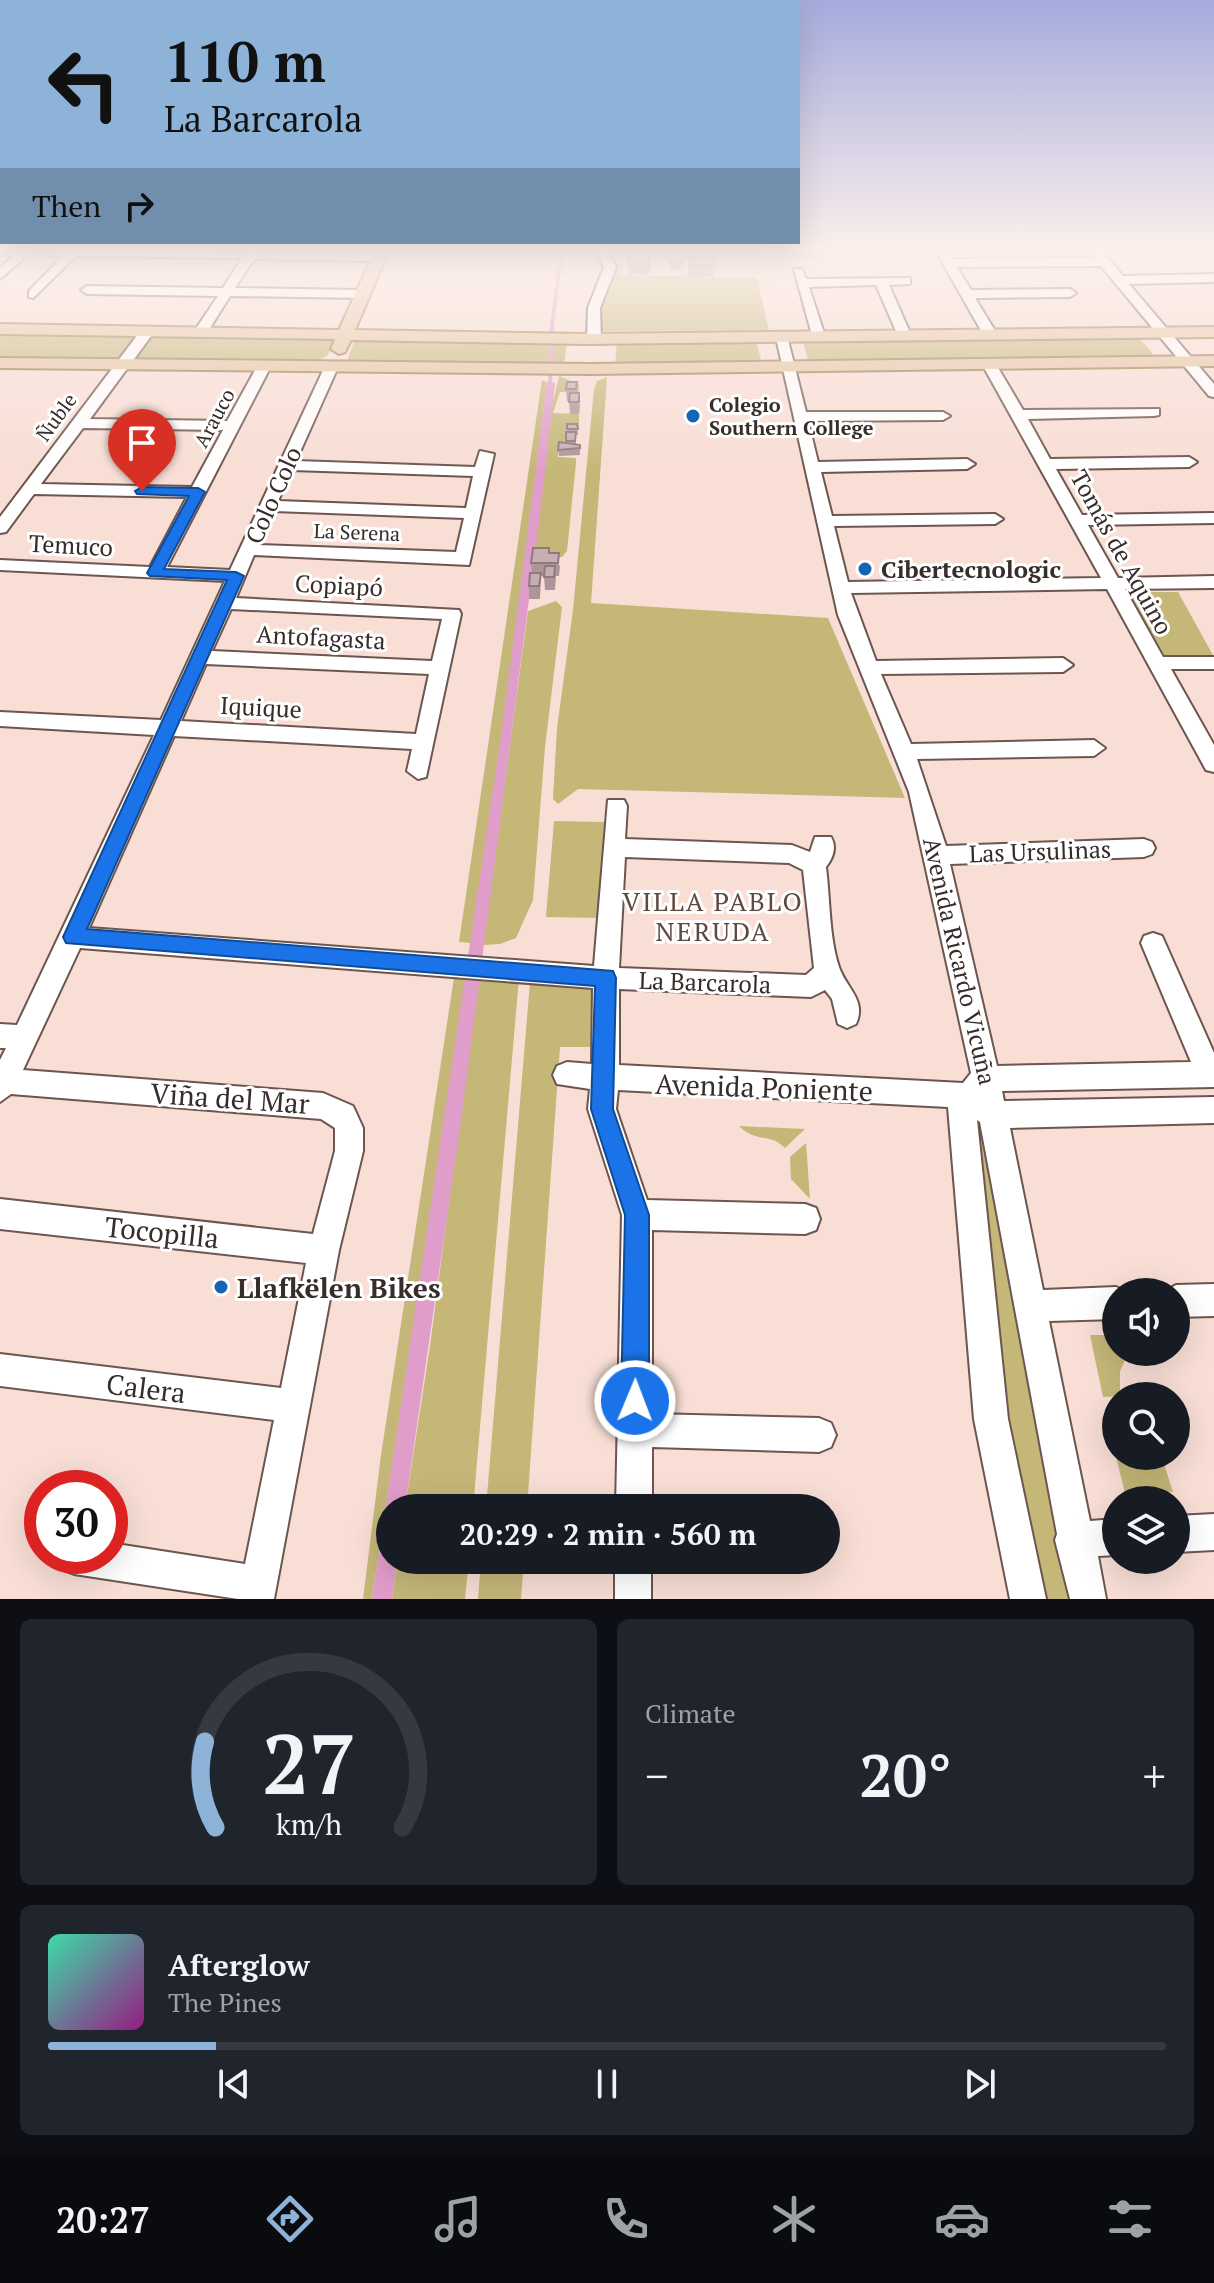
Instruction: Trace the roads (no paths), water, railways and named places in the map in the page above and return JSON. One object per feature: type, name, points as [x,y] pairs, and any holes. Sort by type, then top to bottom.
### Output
[{"type":"main road","name":"Colo Colo","points":[[331,367],[349,323]]},
{"type":"main road","points":[[0,329],[594,339],[1214,332]]},
{"type":"main road","points":[[591,369],[594,339]]},
{"type":"main road","points":[[0,363],[591,369],[1214,361]]},
{"type":"street","points":[[200,333],[206,323]]},
{"type":"street","points":[[594,323],[594,339]]},
{"type":"street","points":[[814,323],[818,336]]},
{"type":"street","points":[[899,323],[904,335]]},
{"type":"street","points":[[983,323],[990,334]]},
{"type":"street","points":[[1155,323],[1214,393]]},
{"type":"street","name":"Ñuble","points":[[0,528],[147,332]]},
{"type":"street","name":"Avenida Ricardo Vicuña","points":[[780,336],[841,588],[867,668],[920,792],[937,855],[974,1087],[991,1419],[1028,1599]]},
{"type":"street","name":"Tomás de Aquino","points":[[989,364],[1212,756]]},
{"type":"street","name":"Arauco","points":[[155,573],[264,366]]},
{"type":"street","name":"Colo Colo","points":[[2,1085],[13,1037],[73,937],[331,367]]},
{"type":"street","points":[[1018,415],[1154,412]]},
{"type":"street","points":[[800,417],[943,416]]},
{"type":"street","points":[[79,423],[233,426]]},
{"type":"street","points":[[268,506],[473,513],[486,454]]},
{"type":"street","points":[[1045,464],[1189,462]]},
{"type":"street","points":[[812,467],[967,464]]},
{"type":"street","points":[[287,465],[482,472]]},
{"type":"street","points":[[30,489],[198,492]]},
{"type":"street","name":"La Serena","points":[[248,550],[463,560],[473,513]]},
{"type":"street","points":[[1076,520],[1214,518]]},
{"type":"street","points":[[825,521],[995,519]]},
{"type":"street","name":"Temuco","points":[[0,566],[236,576]]},
{"type":"street","points":[[841,588],[1214,582]]},
{"type":"street","name":"Copiapó","points":[[224,603],[452,614],[440,668]]},
{"type":"street","name":"Antofagasta","points":[[200,657],[440,668]]},
{"type":"street","points":[[1157,663],[1214,663]]},
{"type":"street","points":[[867,668],[1063,665]]},
{"type":"street","points":[[418,771],[440,668]]},
{"type":"street","name":"Iquique","points":[[0,719],[424,742]]},
{"type":"street","points":[[904,752],[1094,748]]},
{"type":"street","points":[[616,806],[602,1109],[637,1215],[634,1494]]},
{"type":"street","points":[[616,848],[818,854],[819,979],[844,996],[847,1016]]},
{"type":"street","name":"Las Ursulinas","points":[[937,855],[1144,848]]},
{"type":"street","name":"La Barcarola","points":[[73,937],[606,978],[819,979]]},
{"type":"street","points":[[1153,943],[1212,1074]]},
{"type":"street","name":"Avenida Poniente","points":[[567,1075],[605,1080],[974,1087],[1212,1074]]},
{"type":"street","name":"Viña del Mar","points":[[2,1085],[323,1106],[343,1115],[349,1128],[349,1151],[324,1250],[257,1592]]},
{"type":"street","name":"Avenida Poniente","points":[[974,1087],[994,1115]]},
{"type":"street","points":[[994,1115],[1214,1110]]},
{"type":"street","name":"Avenida Ricardo Vicuña","points":[[994,1115],[1073,1540],[1088,1599]]},
{"type":"street","name":"Tocopilla","points":[[0,1214],[324,1250]]},
{"type":"street","points":[[637,1215],[805,1219]]},
{"type":"street","points":[[1190,1301],[1214,1300]]},
{"type":"street","points":[[1028,1306],[1102,1303]]},
{"type":"street","name":"Calera","points":[[0,1370],[292,1406]]},
{"type":"street","points":[[635,1430],[819,1435]]},
{"type":"street","points":[[1190,1533],[1214,1532]]},
{"type":"street","points":[[1073,1540],[1102,1538]]},
{"type":"street","points":[[128,1567],[257,1592]]},
{"type":"street","points":[[633,1574],[633,1599]]},
{"type":"waterway","points":[[550,388],[552,323]]},
{"type":"place","name":"Colegio Southern College","points":[[693,416]]},
{"type":"place","name":"Cibertecnologic","points":[[865,569]]},
{"type":"place","name":"Llafkëlen Bikes","points":[[221,1287]]},
{"type":"district","name":"VILLA PABLO NERUDA","points":[[713,916]]}]
